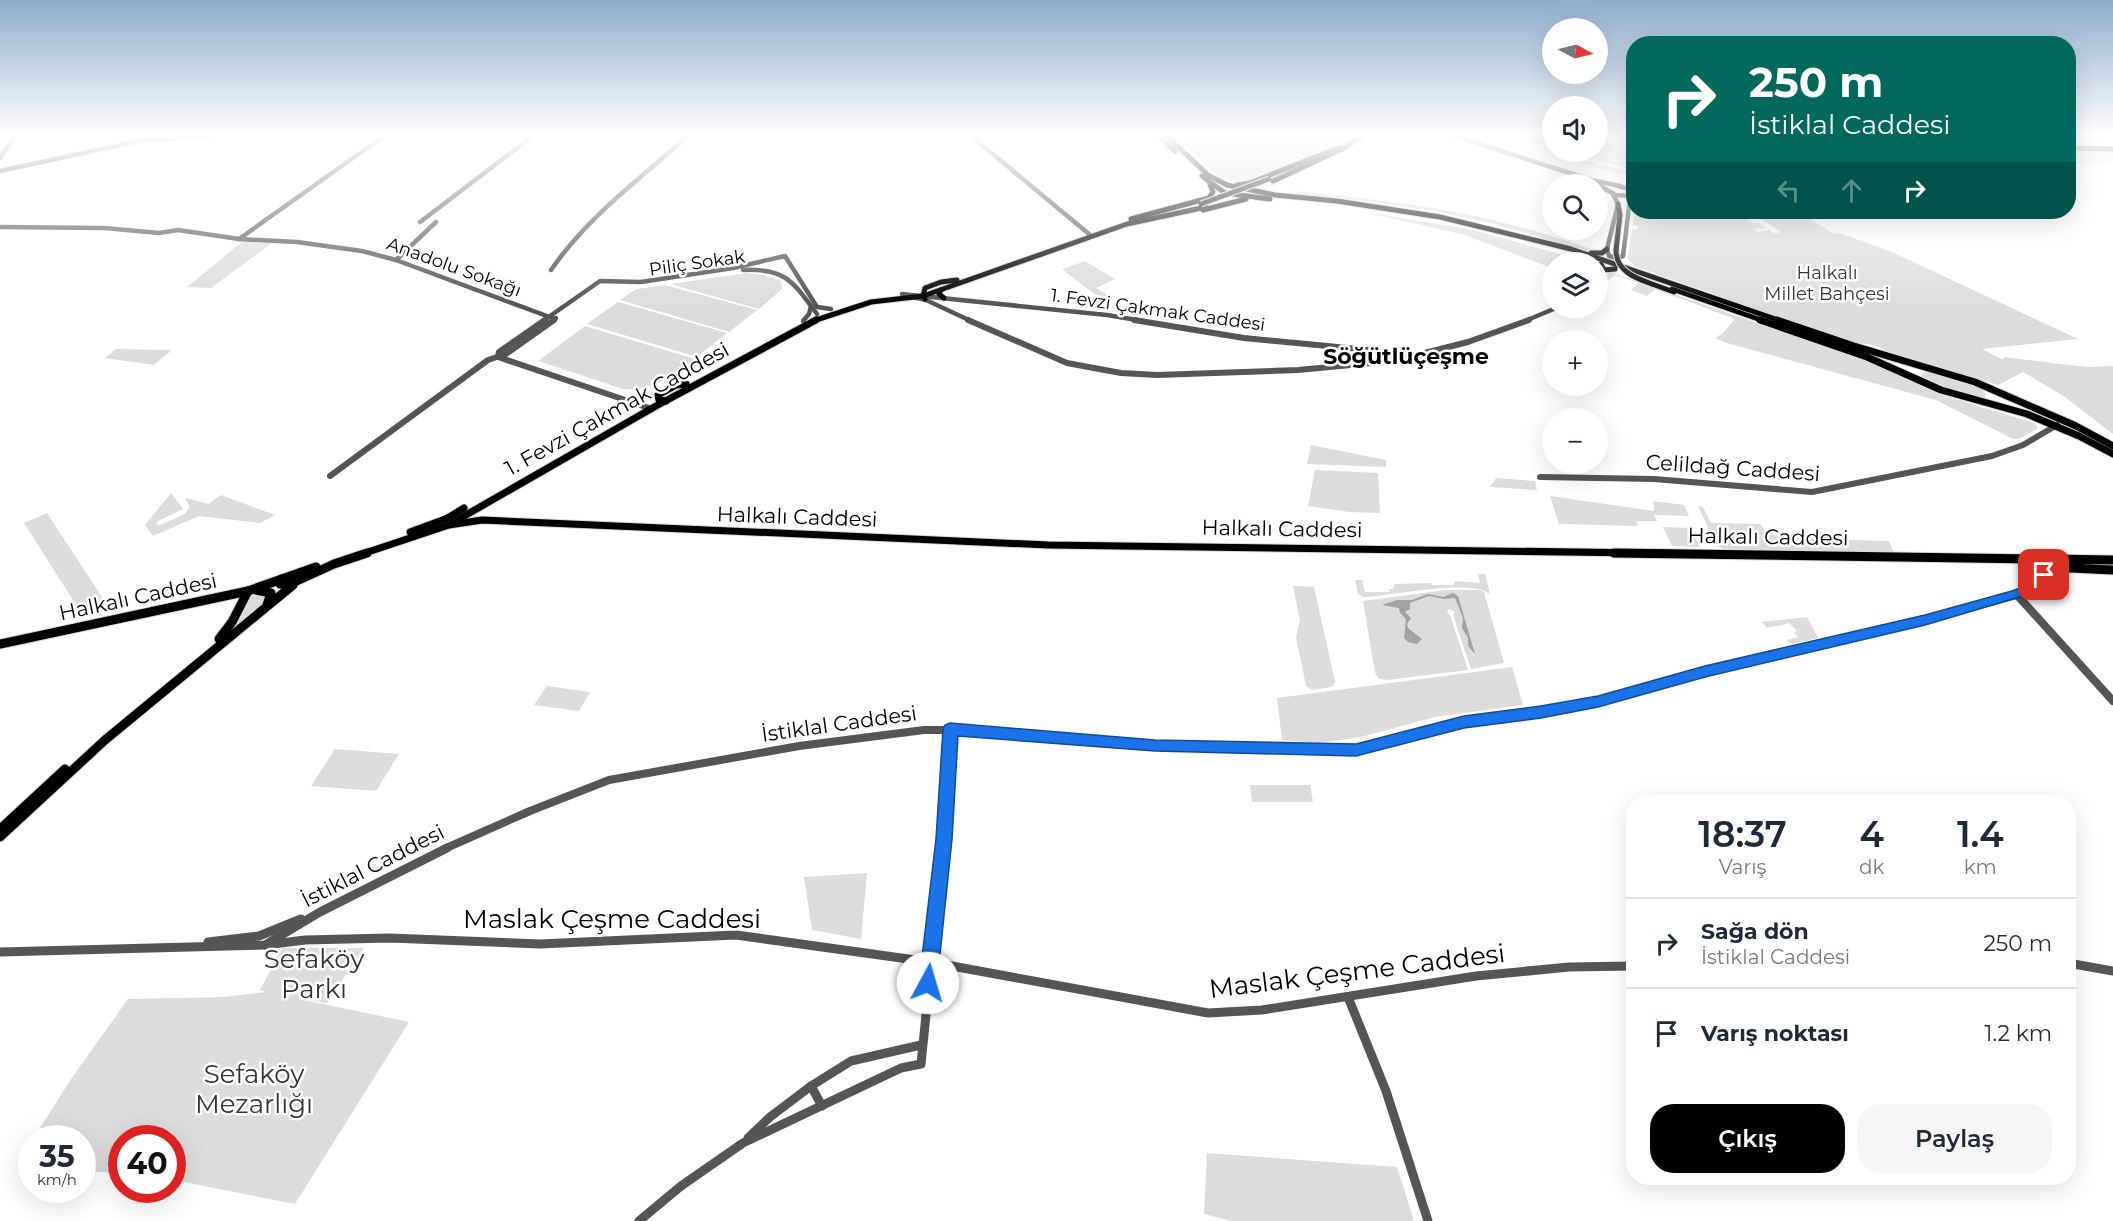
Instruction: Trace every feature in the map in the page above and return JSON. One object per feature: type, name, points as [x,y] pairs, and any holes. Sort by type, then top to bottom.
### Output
[{"type":"main road","points":[[1211,197],[1213,193]]},
{"type":"main road","points":[[447,522],[649,407],[658,399],[818,316],[867,300],[902,294],[924,296],[941,282],[957,280],[1131,219],[1211,197],[1217,193]]},
{"type":"main road","points":[[830,312],[871,302],[924,296],[1140,221],[1203,205],[1236,193]]},
{"type":"main road","points":[[1243,193],[1337,201],[1440,217],[1578,251],[1854,346],[1991,388],[2113,444]]},
{"type":"main road","points":[[1252,193],[1438,220],[1526,240],[1562,252]]},
{"type":"main road","points":[[1285,193],[1294,197]]},
{"type":"main road","points":[[1140,221],[1191,213],[1255,194]]},
{"type":"main road","points":[[1618,204],[1620,215],[1615,258],[1621,267],[1652,284],[1762,321]]},
{"type":"main road","points":[[1131,219],[1203,205]]},
{"type":"main road","points":[[1578,251],[1597,254],[1608,249]]},
{"type":"main road","points":[[1623,256],[1626,264],[1635,270]]},
{"type":"main road","points":[[1608,267],[1867,357],[1941,390],[2027,414],[2113,454]]},
{"type":"main road","points":[[941,290],[939,294],[944,298]]},
{"type":"main road","name":"1. Fevzi Çakmak Caddesi","points":[[476,512],[649,407],[666,401],[803,323]]},
{"type":"main road","points":[[1916,380],[1913,374],[1915,370],[1923,366]]},
{"type":"main road","points":[[1980,402],[1994,395],[1991,388]]},
{"type":"main road","points":[[658,399],[666,401]]},
{"type":"main road","name":"Halkalı Caddesi","points":[[282,579],[279,584],[282,585],[298,581],[334,564],[476,512],[541,521]]},
{"type":"main road","name":"Halkalı Caddesi","points":[[0,644],[180,608],[248,591],[447,522],[474,520],[1048,544],[2024,559],[2111,570]]},
{"type":"main road","name":"Halkalı Caddesi","points":[[2024,559],[2035,561],[2048,570],[2072,564],[2113,560]]},
{"type":"main road","points":[[2048,570],[2072,564]]},
{"type":"main road","points":[[0,837],[105,740],[298,581]]},
{"type":"main road","points":[[0,829],[69,765],[223,636],[234,623],[238,607],[248,591],[264,590],[271,593],[272,597],[265,608]]},
{"type":"street","points":[[239,239],[302,193]]},
{"type":"street","points":[[420,222],[458,193]]},
{"type":"street","points":[[551,270],[571,242],[624,193]]},
{"type":"street","points":[[1036,193],[1089,234]]},
{"type":"street","points":[[1612,193],[1626,196]]},
{"type":"street","points":[[1612,193],[1618,204],[1608,249],[1611,257],[1623,256],[1628,219]]},
{"type":"street","points":[[396,260],[436,222]]},
{"type":"street","name":"Anadolu Sokağı","points":[[0,227],[104,228],[159,233],[177,230],[239,239],[312,243],[362,250],[396,260],[552,318]]},
{"type":"street","name":"Piliç Sokak","points":[[602,282],[640,282],[733,268],[785,256],[818,316]]},
{"type":"street","name":"Piliç Sokak","points":[[602,282],[630,286],[733,271],[764,269],[792,279],[805,293]]},
{"type":"street","points":[[330,476],[488,360],[506,354],[602,282]]},
{"type":"street","points":[[805,293],[818,307],[830,312]]},
{"type":"street","points":[[924,296],[982,327],[1067,363],[1121,373],[1157,375],[1367,365],[1409,358],[1492,333],[1542,313]]},
{"type":"street","name":"1. Fevzi Çakmak Caddesi","points":[[924,296],[1107,315],[1244,338],[1369,350],[1409,358]]},
{"type":"street","points":[[803,323],[811,306]]},
{"type":"street","points":[[498,357],[649,407]]},
{"type":"street","name":"Celildağ Caddesi","points":[[1540,477],[1654,479],[1812,492],[1992,456],[2023,445],[2057,426]]},
{"type":"street","name":"İstiklal Caddesi","points":[[265,945],[320,912],[475,834],[609,780],[799,746],[898,732],[950,729],[1152,745],[1356,750],[1464,722],[1541,712],[1598,701],[1705,672],[1917,622],[2016,595],[2031,589],[2048,570]]},
{"type":"street","points":[[2016,595],[2068,649],[2113,701]]},
{"type":"street","points":[[743,1143],[901,1068],[921,1064],[921,1046],[944,839],[950,729]]},
{"type":"street","points":[[0,952],[188,946],[259,936],[320,912]]},
{"type":"street","name":"Maslak Çeşme Caddesi","points":[[188,946],[265,945],[305,940],[390,938],[438,942],[540,944],[736,935],[930,962],[1208,1013],[1262,1010],[1476,976],[1569,967],[1626,966]]},
{"type":"street","points":[[2076,964],[2113,970]]},
{"type":"street","points":[[1348,997],[1386,1091],[1428,1221]]},
{"type":"street","points":[[639,1221],[681,1186],[743,1143],[770,1117],[811,1086],[851,1061],[921,1046]]},
{"type":"street","points":[[811,1086],[822,1106]]},
{"type":"green space","points":[[1294,193],[1311,193],[1448,211],[1523,228],[1542,234],[1542,238],[1490,223],[1435,211],[1358,200],[1293,195]]},
{"type":"green space","points":[[1359,211],[1469,229],[1552,252],[1542,252],[1542,264],[1465,235]]},
{"type":"green space","name":"Halkalı Millet Bahçesi","points":[[1633,219],[1746,219],[1766,228],[1755,229],[1757,232],[1769,230],[1775,234],[1781,232],[1761,219],[1810,219],[1834,234],[1840,233],[1894,253],[2078,339],[1982,349],[2003,360],[2004,357],[2086,367],[2113,366],[2113,434],[2065,397],[2023,372],[1998,385],[1885,351],[1875,345],[1830,335],[1634,266],[1628,259],[1632,229],[1638,229],[1638,226],[1633,225]]},
{"type":"green space","points":[[1549,240],[1564,240],[1599,252],[1587,251]]},
{"type":"green space","points":[[242,242],[272,243],[211,288],[187,287]]},
{"type":"green space","points":[[1085,261],[1115,279],[1096,288],[1110,296],[1102,300],[1062,269]]},
{"type":"green space","points":[[1610,272],[1864,360],[1939,394],[2034,423],[2037,429],[2019,439],[2013,439],[1936,400],[1727,343],[1715,338],[1723,333],[1735,319],[1655,289],[1647,296],[1631,290],[1638,283],[1615,275],[1608,280]]},
{"type":"green space","points":[[748,273],[764,275],[781,281],[782,289],[759,309],[670,284]]},
{"type":"green space","points":[[665,285],[757,310],[729,332],[620,300],[636,289]]},
{"type":"green space","points":[[618,302],[727,333],[697,357],[587,324]]},
{"type":"green space","points":[[585,326],[695,359],[662,382],[634,389],[623,389],[538,361]]},
{"type":"green space","points":[[116,349],[172,350],[154,365],[105,358]]},
{"type":"green space","points":[[1925,371],[1949,376],[1976,386],[1987,395],[1984,398],[1978,397],[1940,385],[1921,376]]},
{"type":"green space","points":[[1311,445],[1386,460],[1386,467],[1307,464]]},
{"type":"green space","points":[[1315,470],[1378,473],[1380,513],[1349,512],[1308,506]]},
{"type":"green space","points":[[1496,478],[1535,481],[1537,490],[1490,487]]},
{"type":"green space","points":[[171,493],[183,509],[156,522],[158,526],[185,514],[190,506],[185,499],[187,498],[208,504],[221,495],[275,515],[260,523],[199,516],[153,536],[145,525]]},
{"type":"green space","points":[[1550,496],[1654,511],[1653,501],[1684,505],[1689,516],[1654,515],[1657,521],[1636,521],[1638,526],[1559,524]]},
{"type":"green space","points":[[1698,506],[1703,507],[1711,523],[1761,524],[1764,530],[1781,538],[1889,541],[1894,553],[1727,551],[1716,545]]},
{"type":"green space","points":[[47,513],[104,600],[80,611],[24,523]]},
{"type":"green space","points":[[1663,527],[1691,528],[1700,547],[1672,546]]},
{"type":"green space","points":[[1478,574],[1485,574],[1490,594],[1480,589],[1448,588],[1363,597],[1358,594],[1355,580],[1362,580],[1365,592],[1390,592],[1389,589],[1393,589],[1395,584],[1453,585],[1456,581],[1480,583]]},
{"type":"green space","points":[[1293,586],[1314,587],[1335,682],[1332,687],[1312,690],[1306,686],[1296,637],[1300,620]]},
{"type":"green space","points":[[1445,590],[1484,592],[1504,663],[1471,669],[1453,615],[1455,612],[1449,609],[1447,612],[1468,670],[1379,679],[1375,673],[1363,601]]},
{"type":"green space","points":[[255,594],[266,596],[265,602],[234,628],[249,596]]},
{"type":"green space","points":[[1807,617],[1818,638],[1791,644],[1787,640],[1798,637],[1794,632],[1797,631],[1789,623],[1767,628],[1762,622]]},
{"type":"green space","points":[[1512,667],[1523,705],[1435,717],[1361,737],[1318,743],[1282,740],[1277,698]]},
{"type":"green space","points":[[547,686],[590,692],[579,711],[534,705]]},
{"type":"green space","points":[[335,749],[399,754],[376,791],[311,786]]},
{"type":"green space","points":[[1250,785],[1310,785],[1313,802],[1252,802]]},
{"type":"green space","points":[[867,873],[861,939],[812,930],[804,877]]},
{"type":"green space","name":"Sefaköy Mezarlığı","points":[[282,948],[364,948],[327,1003],[295,998],[409,1022],[295,1204],[186,1183],[186,1125],[108,1125],[108,1172],[96,1172],[96,1125],[42,1125],[71,1079],[128,999],[223,997],[266,992],[260,990]]},
{"type":"green space","points":[[1207,1153],[1397,1167],[1414,1221],[1231,1221],[1204,1214]]},
{"type":"shaded area","points":[[1453,593],[1458,596],[1475,654],[1468,646],[1468,638],[1462,628],[1463,618],[1455,598],[1444,599],[1429,596],[1410,603],[1410,609],[1405,612],[1411,618],[1407,624],[1408,628],[1422,639],[1417,644],[1408,642],[1404,638],[1406,619],[1400,613],[1399,608],[1382,605],[1397,600],[1412,600],[1428,594],[1443,597]]},
{"type":"district","name":"Söğütlüçeşme","points":[[1406,356]]},
{"type":"route","points":[[928,983],[944,839],[950,729],[1155,746],[1356,750],[1464,722],[1541,712],[1598,701],[1705,672],[1925,620],[2016,595],[2031,589],[2044,575]]},
{"type":"park label","name":"Sefaköy Parkı","points":[[314,974]]}]
